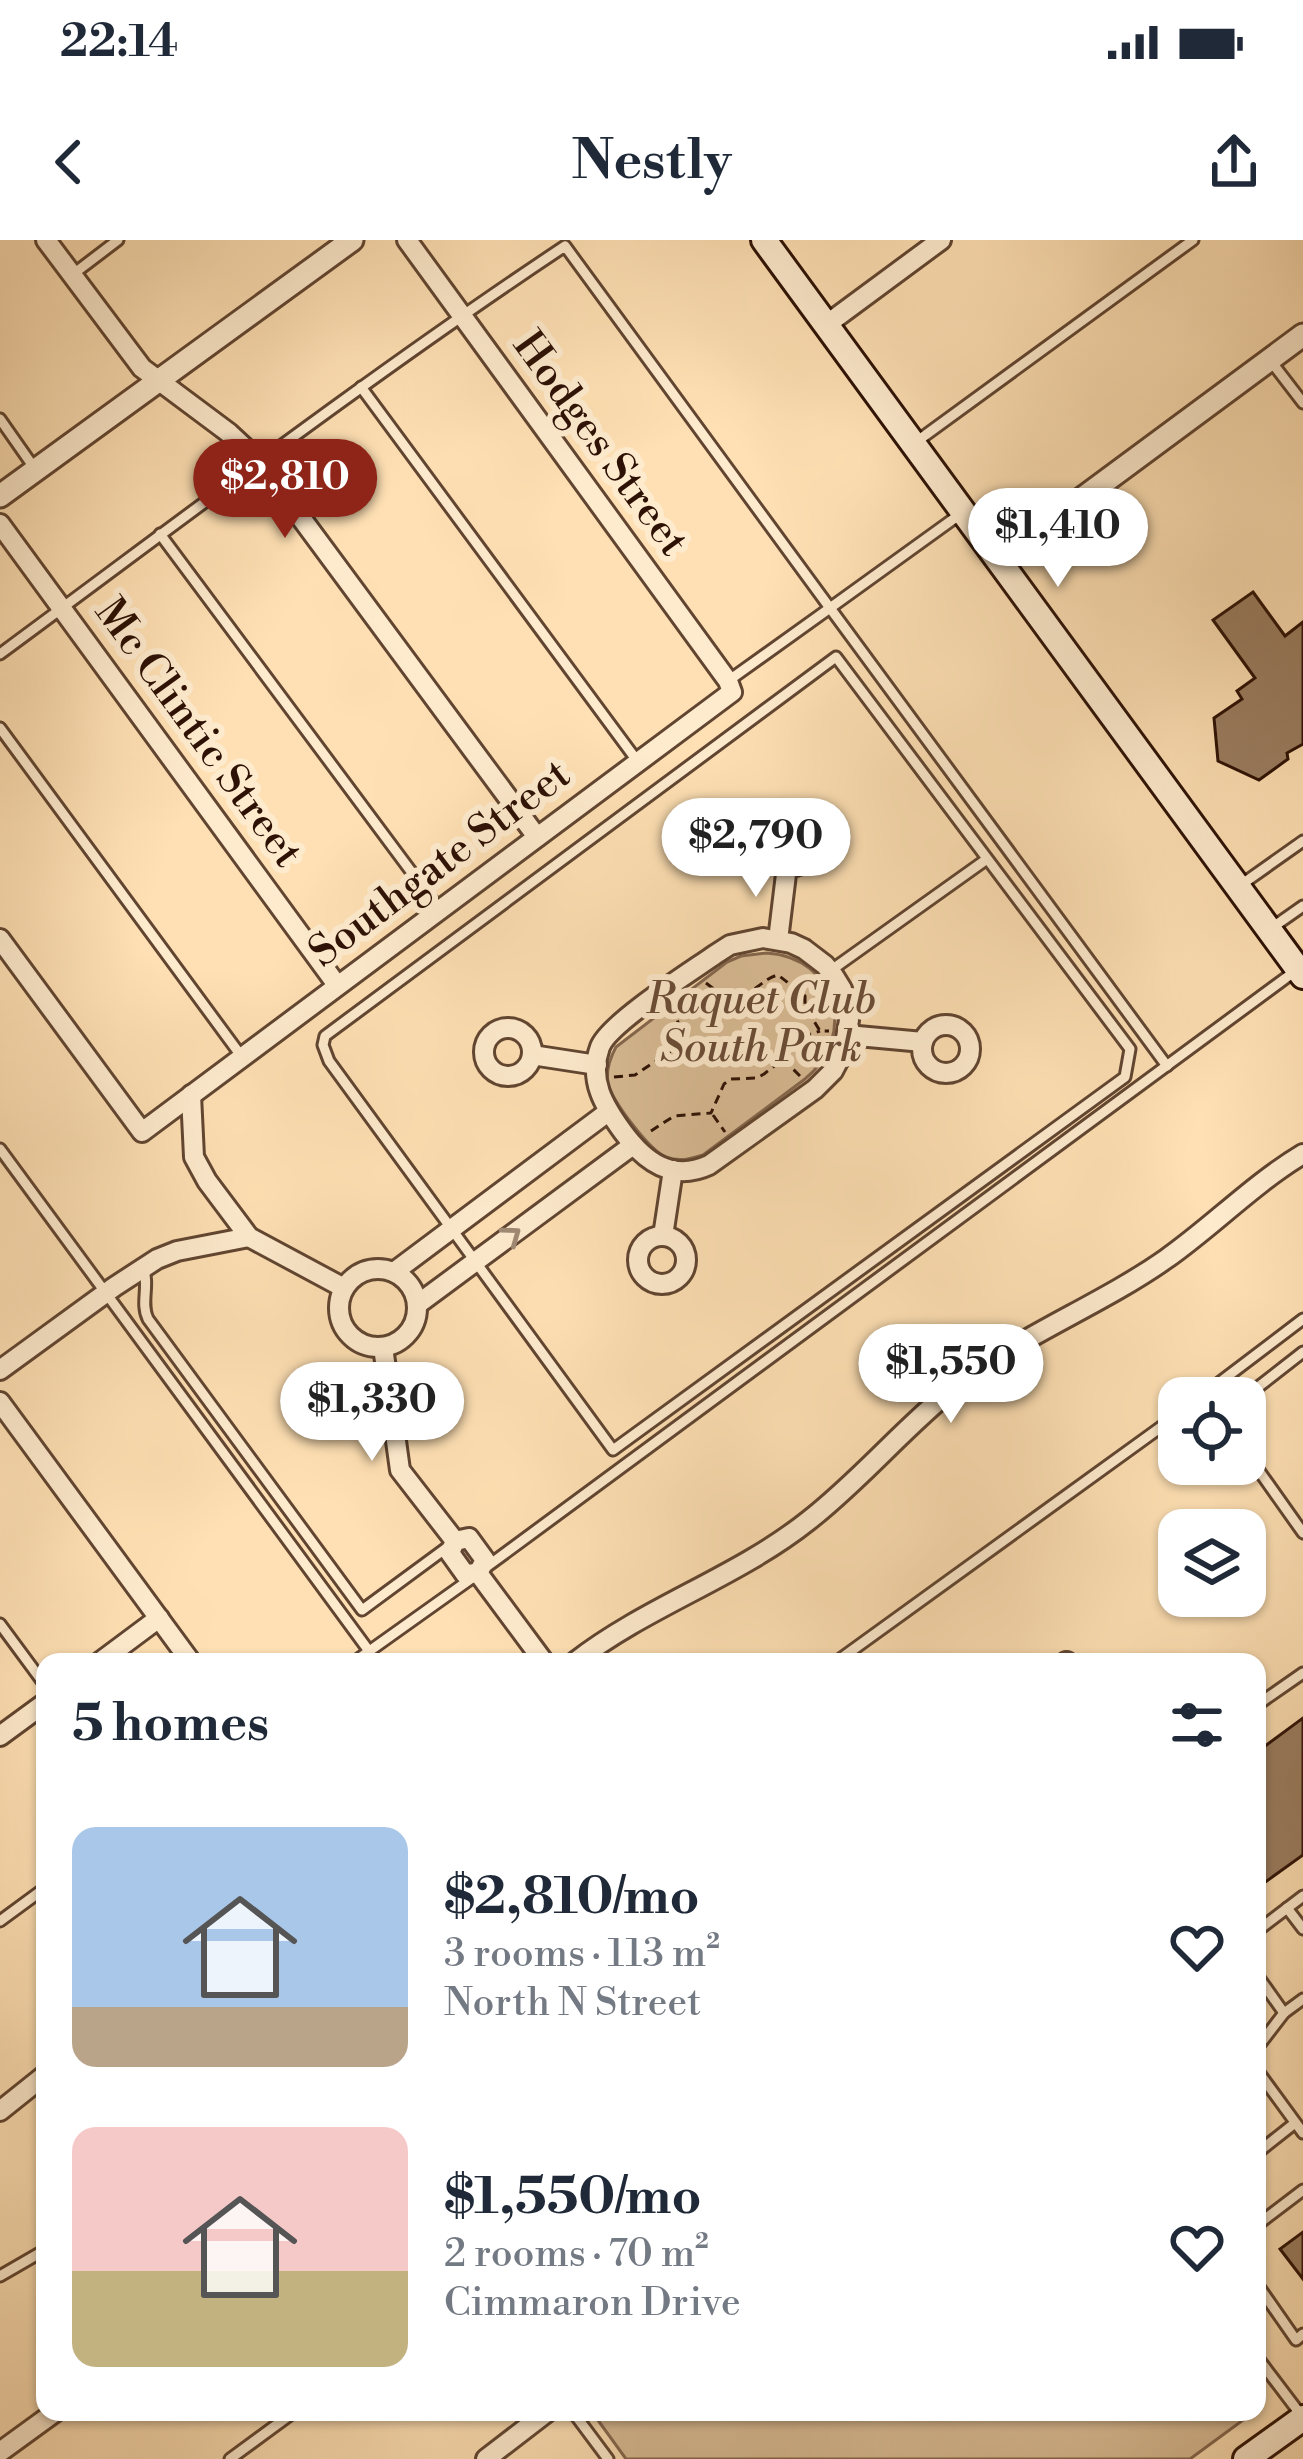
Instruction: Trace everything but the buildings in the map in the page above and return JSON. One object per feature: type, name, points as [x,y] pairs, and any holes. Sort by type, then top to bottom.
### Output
[{"type":"main road","points":[[764,240],[1300,973]]},
{"type":"main road","points":[[1260,2455],[1303,2418]]},
{"type":"street","points":[[46,240],[142,368],[259,460],[537,837]]},
{"type":"street","points":[[0,496],[352,240]]},
{"type":"street","name":"Hodges Street","points":[[407,240],[730,686]]},
{"type":"street","points":[[826,325],[941,240]]},
{"type":"street","points":[[999,560],[1303,335]]},
{"type":"street","name":"Mc Clintic Street","points":[[0,524],[337,985]]},
{"type":"street","name":"Southgate Street","points":[[0,939],[142,1132],[638,762],[730,686]]},
{"type":"street","points":[[778,940],[788,866]]},
{"type":"street","points":[[763,938],[804,949],[842,988],[849,1021],[840,1063],[815,1089],[696,1171],[673,1171],[649,1161],[640,1140],[608,1112],[599,1095],[596,1078],[607,1069],[599,1048],[614,1029],[716,954],[743,941],[763,938]]},
{"type":"street","points":[[847,1035],[923,1042]]},
{"type":"street","points":[[532,1055],[607,1069]]},
{"type":"street","points":[[191,1095],[194,1156],[249,1237],[344,1288]]},
{"type":"street","points":[[394,1272],[608,1112]]},
{"type":"street","points":[[418,1304],[640,1140]]},
{"type":"street","points":[[588,1653],[620,1630],[726,1575],[806,1523],[955,1387],[1039,1331],[1168,1258],[1303,1154]]},
{"type":"street","points":[[663,1236],[673,1171]]},
{"type":"street","points":[[0,1370],[143,1268],[177,1251],[249,1237]]},
{"type":"street","points":[[371,1269],[394,1272],[409,1282],[418,1304],[413,1328],[395,1344],[360,1343],[343,1326],[339,1306],[344,1288],[371,1269]]},
{"type":"street","points":[[383,1347],[400,1470],[455,1541],[450,1553],[465,1574],[478,1573],[537,1653]]},
{"type":"street","points":[[0,1402],[184,1653]]},
{"type":"street","points":[[112,1653],[159,1618]]},
{"type":"street","points":[[0,1736],[36,1710]]},
{"type":"street","points":[[0,2110],[36,2082]]},
{"type":"street","points":[[0,2452],[43,2421]]},
{"type":"street","points":[[486,2459],[536,2421]]},
{"type":"lane","points":[[72,275],[118,240]]},
{"type":"lane","points":[[914,444],[1193,240]]},
{"type":"lane","points":[[0,654],[259,460],[565,246],[1167,1066]]},
{"type":"lane","points":[[1270,360],[1303,403]]},
{"type":"lane","points":[[362,387],[638,762]]},
{"type":"lane","points":[[0,419],[36,470]]},
{"type":"lane","points":[[730,686],[964,512]]},
{"type":"lane","points":[[160,534],[439,909]]},
{"type":"lane","points":[[836,657],[1130,1049],[1125,1077],[613,1450],[452,1229],[328,1061],[326,1036],[836,657]]},
{"type":"lane","points":[[0,728],[242,1057]]},
{"type":"lane","points":[[1238,887],[1303,841]]},
{"type":"lane","points":[[830,971],[987,859]]},
{"type":"lane","points":[[1270,929],[1303,906]]},
{"type":"lane","points":[[0,1149],[369,1652],[1300,973]]},
{"type":"lane","points":[[143,1268],[148,1319],[362,1610],[455,1541]]},
{"type":"lane","points":[[1226,1377],[1303,1318]]},
{"type":"lane","points":[[1266,1381],[1302,1354]]},
{"type":"lane","points":[[848,1653],[1158,1429]]},
{"type":"lane","points":[[1266,1481],[1303,1533]]},
{"type":"lane","points":[[0,1624],[36,1673]]},
{"type":"lane","points":[[1266,1699],[1303,1673]]},
{"type":"lane","points":[[0,1921],[36,1895]]},
{"type":"lane","points":[[1266,1924],[1303,1896]]},
{"type":"lane","points":[[1287,1908],[1303,1929]]},
{"type":"lane","points":[[1266,1988],[1284,2013]]},
{"type":"lane","points":[[1266,2036],[1284,2013],[1303,1999]]},
{"type":"lane","points":[[1266,2085],[1303,2133]]},
{"type":"lane","points":[[1266,2145],[1295,2122]]},
{"type":"lane","points":[[1266,2218],[1303,2190]]},
{"type":"lane","points":[[0,2276],[36,2255]]},
{"type":"lane","points":[[1266,2297],[1295,2340],[1303,2334]]},
{"type":"lane","points":[[1266,2369],[1303,2418]]},
{"type":"lane","points":[[230,2459],[282,2421]]},
{"type":"lane","points":[[580,2421],[608,2459]]},
{"type":"path","points":[[705,982],[732,1003],[778,975],[805,996],[805,1006],[820,1030]]},
{"type":"path","points":[[607,1069],[624,1078],[667,1057],[680,1041],[673,1006],[682,999]]},
{"type":"path","points":[[711,1113],[724,1084],[757,1078],[783,1059],[795,1039],[831,1031],[832,1017]]},
{"type":"path","points":[[783,1059],[801,1078],[809,1072]]},
{"type":"path","points":[[607,1069],[613,1087]]},
{"type":"path","points":[[711,1113],[726,1133]]},
{"type":"path","points":[[640,1140],[674,1116],[711,1113]]},
{"type":"green space","name":"Raquet Club South Park","points":[[767,953],[791,958],[824,983],[835,1021],[831,1041],[805,1079],[703,1155],[666,1157],[642,1136],[611,1091],[608,1074],[614,1051],[727,962]]},
{"type":"green space","points":[[599,2421],[1242,2421],[1190,2459],[626,2459]]}]
